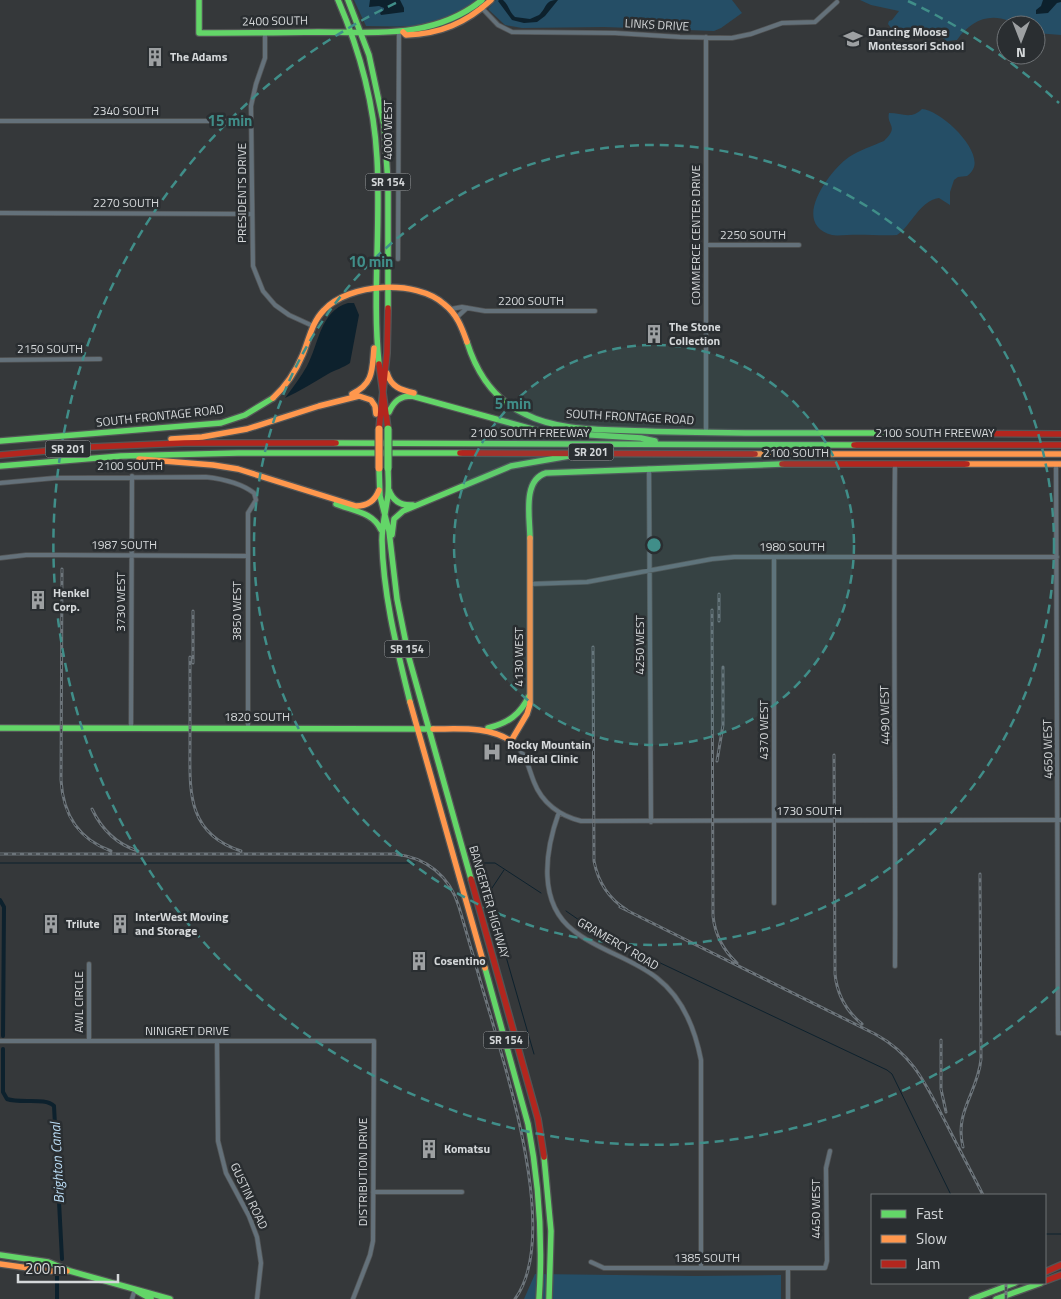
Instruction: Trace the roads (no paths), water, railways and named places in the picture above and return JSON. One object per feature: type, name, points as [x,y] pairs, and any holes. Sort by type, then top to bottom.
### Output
[{"type":"main road","name":"2400 SOUTH","points":[[199,0],[199,32],[401,32],[430,27],[449,21],[491,0]]},
{"type":"main road","name":"BANGERTER HIGHWAY","points":[[338,0],[351,32],[365,78],[375,134],[378,181],[378,358],[388,415],[388,487],[382,534],[385,577],[403,673],[528,1124],[536,1172],[541,1225],[539,1299]]},
{"type":"main road","name":"BANGERTER HIGHWAY","points":[[348,0],[374,77],[382,112],[386,143],[388,288],[386,370],[380,405],[379,487],[389,531],[400,615],[428,729],[536,1112],[545,1160],[550,1203],[549,1299]]},
{"type":"main road","name":"SOUTH FRONTAGE ROAD","points":[[0,440],[221,423],[234,419],[263,406],[276,396],[287,383],[303,355],[313,326],[319,315],[329,304],[345,294],[377,288],[408,288],[426,292],[442,301],[460,324],[474,362],[482,377],[497,395],[520,413],[534,419],[563,426],[706,432],[1061,434]]},
{"type":"main road","points":[[319,406],[358,392],[370,380],[377,302]]},
{"type":"main road","points":[[386,370],[389,381],[396,388],[471,412]]},
{"type":"main road","points":[[137,444],[247,430],[354,396],[366,397],[371,400],[375,406],[379,429]]},
{"type":"main road","points":[[388,415],[396,400],[408,396],[416,396],[543,432],[641,438],[670,444]]},
{"type":"main road","name":"2100 SOUTH FREEWAY","points":[[0,455],[137,444],[1061,444]]},
{"type":"main road","points":[[388,487],[393,499],[404,505],[412,505],[511,466],[532,461],[586,455],[685,452]]},
{"type":"main road","name":"2100 SOUTH FREEWAY","points":[[0,466],[121,456],[248,453],[685,452],[1061,454]]},
{"type":"main road","points":[[121,456],[145,460],[201,463],[229,467],[354,506],[369,504],[376,498],[379,487]]},
{"type":"main road","name":"2100 SOUTH","points":[[533,481],[541,474],[551,472],[649,468],[777,464],[1059,464]]},
{"type":"main road","name":"4130 WEST","points":[[511,741],[527,714],[530,704],[530,493],[533,481]]},
{"type":"main road","points":[[308,492],[370,516],[379,524],[382,534]]},
{"type":"main road","points":[[392,555],[393,524],[396,516],[438,495]]},
{"type":"main road","points":[[483,729],[500,726],[513,720],[522,710],[531,689]]},
{"type":"main road","name":"1820 SOUTH","points":[[0,728],[483,729],[498,733],[511,741]]},
{"type":"main road","points":[[0,1255],[48,1262],[70,1271],[170,1299]]},
{"type":"main road","points":[[0,1264],[50,1271],[70,1271]]},
{"type":"main road","points":[[1046,1272],[1061,1265]]},
{"type":"main road","points":[[1046,1281],[1061,1275]]},
{"type":"main road","points":[[972,1299],[1012,1284]]},
{"type":"main road","points":[[996,1299],[1038,1284]]},
{"type":"main road","points":[[135,1289],[151,1299]]},
{"type":"street","name":"LINKS DRIVE","points":[[481,4],[498,25],[512,32],[615,33],[706,38],[737,37],[782,23],[815,22],[836,2]]},
{"type":"street","name":"PRESIDENTS DRIVE","points":[[265,32],[265,58],[252,100],[252,257],[259,283],[268,298],[289,315],[313,326]]},
{"type":"street","name":"4000 WEST","points":[[398,259],[401,32]]},
{"type":"street","name":"COMMERCE CENTER DRIVE","points":[[706,38],[706,432]]},
{"type":"street","name":"2340 SOUTH","points":[[0,121],[251,121]]},
{"type":"street","name":"2270 SOUTH","points":[[0,213],[252,214]]},
{"type":"street","name":"2250 SOUTH","points":[[706,245],[799,245]]},
{"type":"street","name":"2200 SOUTH","points":[[450,310],[462,307],[485,310],[595,311]]},
{"type":"street","points":[[456,318],[467,308]]},
{"type":"street","name":"2150 SOUTH","points":[[0,360],[100,359]]},
{"type":"street","name":"4490 WEST","points":[[894,464],[895,966]]},
{"type":"street","name":"4650 WEST","points":[[1059,464],[1057,557],[1060,1033]]},
{"type":"street","name":"4250 WEST","points":[[649,468],[651,822]]},
{"type":"street","name":"2100 SOUTH","points":[[0,483],[54,478],[132,476],[215,478],[252,491],[256,496]]},
{"type":"street","name":"3730 WEST","points":[[131,728],[132,476]]},
{"type":"street","name":"3850 WEST","points":[[248,729],[248,513],[255,503],[256,496]]},
{"type":"street","name":"1987 SOUTH","points":[[0,558],[26,555],[248,556]]},
{"type":"street","name":"1980 SOUTH","points":[[530,584],[587,582],[712,559],[774,557],[1057,557]]},
{"type":"street","name":"4370 WEST","points":[[774,557],[774,903]]},
{"type":"street","points":[[511,741],[525,755],[539,793],[558,812]]},
{"type":"street","name":"1730 SOUTH","points":[[558,812],[574,819],[590,822],[1060,820]]},
{"type":"street","name":"GRAMERCY ROAD","points":[[558,812],[552,830],[547,867],[547,884],[550,898],[557,913],[575,932],[642,967],[658,979],[681,1004],[692,1027],[701,1060],[701,1268]]},
{"type":"street","name":"AWL CIRCLE","points":[[89,964],[89,1041]]},
{"type":"street","name":"NINIGRET DRIVE","points":[[0,1041],[374,1041]]},
{"type":"street","name":"GUSTIN ROAD","points":[[217,1041],[218,1141],[221,1158],[229,1180],[249,1216],[257,1237],[261,1268],[257,1299]]},
{"type":"street","name":"DISTRIBUTION DRIVE","points":[[353,1299],[372,1246],[374,1041]]},
{"type":"street","name":"4450 WEST","points":[[825,1268],[826,1168],[830,1151]]},
{"type":"street","points":[[373,1192],[462,1192]]},
{"type":"street","name":"1385 SOUTH","points":[[591,1262],[604,1268],[825,1268]]},
{"type":"street","points":[[788,1268],[788,1299]]},
{"type":"street","points":[[132,1299],[135,1289]]},
{"type":"waterway","points":[[0,863],[415,863]]},
{"type":"waterway","points":[[478,863],[495,863],[541,893]]},
{"type":"waterway","points":[[504,870],[488,894],[534,1054]]},
{"type":"waterway","name":"Brighton Canal","points":[[0,900],[4,907],[3,1036]]},
{"type":"waterway","points":[[566,911],[592,929],[654,960],[887,1070],[892,1074],[951,1194]]},
{"type":"waterway","name":"Brighton Canal","points":[[3,1049],[3,1092],[7,1099],[39,1101],[50,1103],[54,1106],[62,1259]]},
{"type":"waterway","points":[[1046,1234],[1061,1234]]},
{"type":"waterway","name":"Brighton Canal","points":[[57,1276],[57,1299]]},
{"type":"railway","points":[[62,569],[62,793],[74,824],[90,840],[111,851]]},
{"type":"railway","points":[[719,594],[719,621]]},
{"type":"railway","points":[[712,610],[713,916],[720,942],[737,963]]},
{"type":"railway","points":[[193,611],[193,663]]},
{"type":"railway","points":[[593,647],[594,861],[598,876],[605,889],[615,901],[627,910]]},
{"type":"railway","points":[[190,657],[190,775],[194,807],[200,821],[209,833],[223,843],[241,851]]},
{"type":"railway","points":[[717,761],[723,725],[723,667]]},
{"type":"railway","points":[[834,755],[835,974],[843,1002],[851,1014],[862,1024]]},
{"type":"railway","points":[[92,809],[110,835],[138,851]]},
{"type":"railway","points":[[0,854],[394,854],[416,859],[435,870],[450,886],[459,907],[509,1081],[527,1161],[532,1201],[532,1239],[527,1272],[515,1299]]},
{"type":"railway","points":[[963,1147],[961,1135],[964,1112],[976,1082],[981,1059],[980,874]]},
{"type":"railway","points":[[620,907],[875,1034],[900,1051],[918,1072],[925,1084],[982,1194]]},
{"type":"railway","points":[[941,1040],[941,1089],[946,1112]]},
{"type":"railway","points":[[1006,1284],[1006,1299]]},
{"type":"place","name":"Dancing Moose Montessori School","points":[[853,39]]},
{"type":"place","name":"The Adams","points":[[155,57]]},
{"type":"place","name":"The Stone Collection","points":[[654,334]]},
{"type":"place","name":"Henkel Corp.","points":[[38,600]]},
{"type":"place","name":"Rocky Mountain Medical Clinic","points":[[492,752]]},
{"type":"place","name":"Trilute","points":[[51,924]]},
{"type":"place","name":"InterWest Moving and Storage","points":[[120,924]]},
{"type":"place","name":"Cosentino","points":[[419,961]]},
{"type":"place","name":"Komatsu","points":[[429,1149]]}]
